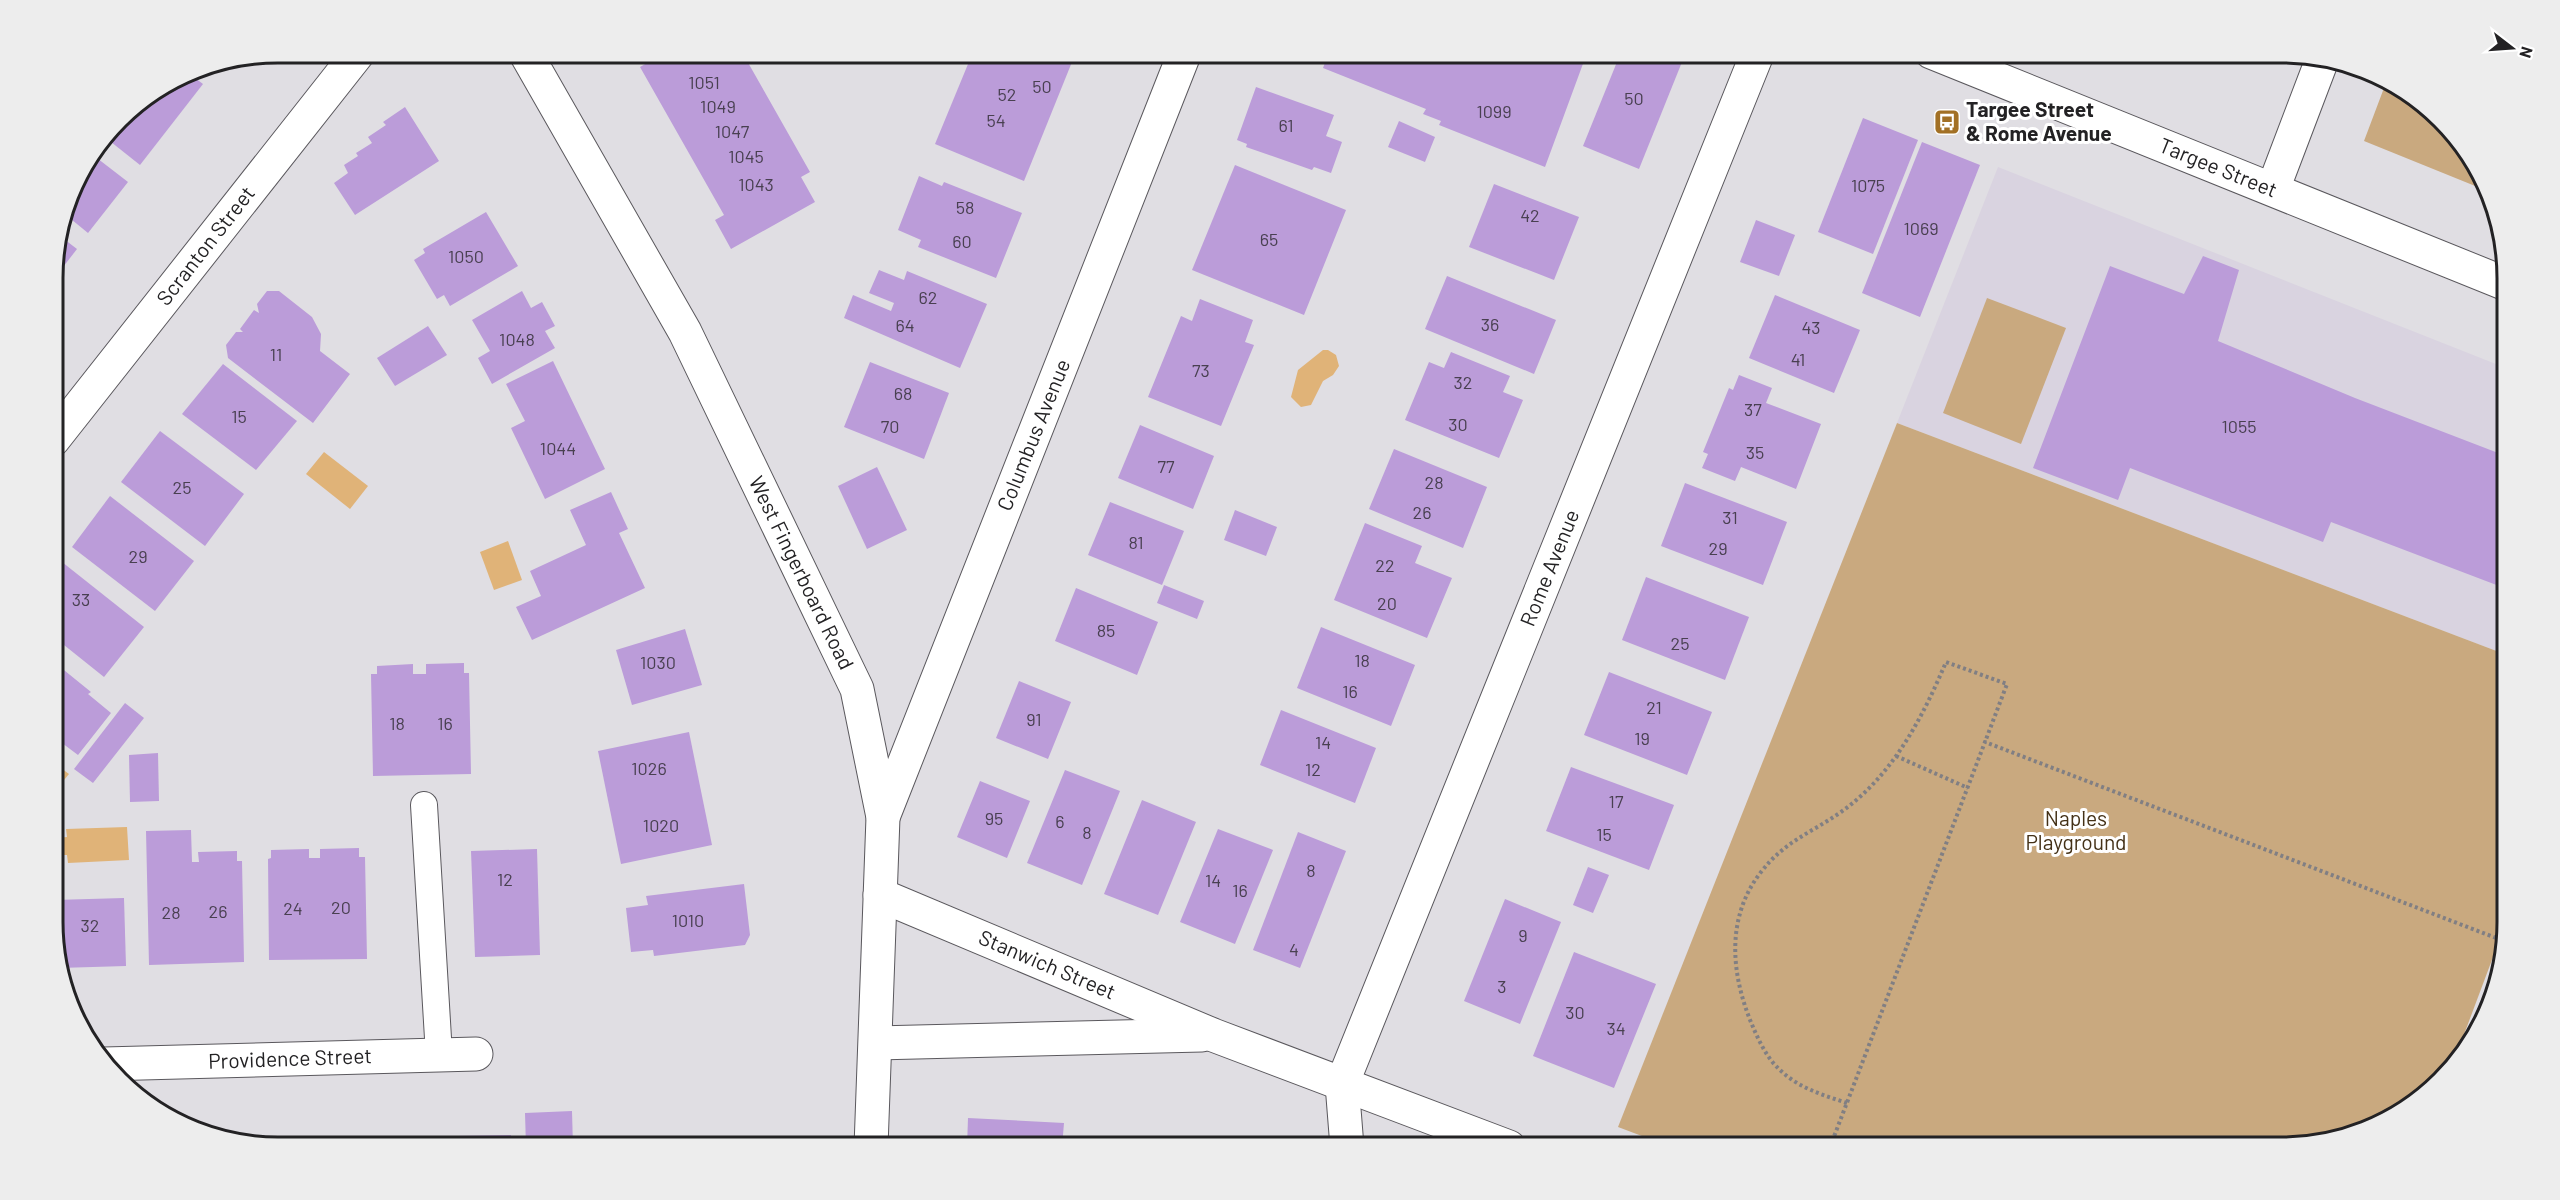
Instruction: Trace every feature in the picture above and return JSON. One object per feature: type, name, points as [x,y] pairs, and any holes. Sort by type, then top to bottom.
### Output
[{"type":"street","name":"Scranton Street","points":[[63,427],[350,63]]},
{"type":"street","name":"West Fingerboard Road","points":[[531,63],[685,332],[857,689],[883,817],[871,1137]]},
{"type":"street","name":"Columbus Avenue","points":[[883,817],[1181,63]]},
{"type":"street","name":"Rome Avenue","points":[[1342,1084],[1754,63]]},
{"type":"street","name":"Targee Street","points":[[1958,63],[2497,280]]},
{"type":"street","points":[[2272,189],[2320,66]]},
{"type":"street","name":"Stanwich Street","points":[[880,895],[1213,1035],[1482,1137]]},
{"type":"street","name":"Stanwich Street","points":[[876,1043],[1213,1035]]},
{"type":"street","name":"Providence Street","points":[[116,1064],[476,1054]]},
{"type":"street","points":[[1342,1084],[1346,1137]]},
{"type":"lane","points":[[424,806],[440,1055]]},
{"type":"path","points":[[1834,1137],[1847,1103],[1968,788],[2007,684],[1946,662],[1930,700],[1885,772],[1866,792],[1840,813],[1782,848],[1760,873],[1744,903],[1735,940],[1734,963],[1738,986],[1759,1042],[1778,1068],[1795,1082],[1847,1103]]},
{"type":"path","points":[[1985,742],[2497,937]]},
{"type":"path","points":[[1896,756],[1968,788]]},
{"type":"shaded area","points":[[1998,167],[2497,364],[2497,651],[1897,423]]},
{"type":"shaded area","points":[[1323,350],[1336,355],[1339,366],[1333,375],[1323,381],[1311,405],[1301,407],[1291,397],[1298,370]]},
{"type":"shaded area","points":[[324,452],[368,486],[350,509],[306,474]]},
{"type":"shaded area","points":[[508,541],[522,580],[494,590],[480,552]]},
{"type":"shaded area","points":[[63,770],[69,774],[63,781]]},
{"type":"shaded area","points":[[127,827],[129,860],[68,863],[67,855],[63,855],[63,837],[67,837],[66,829]]},
{"type":"green space","points":[[2384,89],[2413,107],[2444,136],[2461,158],[2477,187],[2364,141]]},
{"type":"green space","points":[[1987,298],[2066,328],[2021,444],[1943,413]]},
{"type":"green space","name":"Naples Playground","points":[[1897,423],[2497,651],[2497,936],[2495,953],[2461,1042],[2424,1084],[2390,1108],[2351,1126],[2296,1137],[1644,1137],[1618,1127]]},
{"type":"building","points":[[647,63],[748,63],[810,172],[801,177],[815,202],[731,249],[715,220],[724,215],[640,67]]},
{"type":"building","points":[[968,63],[1072,63],[1024,181],[935,144]]},
{"type":"building","points":[[1325,63],[1583,63],[1545,167],[1439,125],[1441,121],[1423,114],[1426,109],[1323,68]]},
{"type":"building","points":[[1617,63],[1682,63],[1639,169],[1583,146]]},
{"type":"building","points":[[196,79],[203,84],[140,165],[111,142],[147,107]]},
{"type":"building","points":[[1256,87],[1334,115],[1326,136],[1342,142],[1331,173],[1314,167],[1312,170],[1246,147],[1247,144],[1237,140]]},
{"type":"building","points":[[405,107],[439,161],[355,215],[334,183],[348,173],[344,165],[358,156],[356,153],[372,143],[368,137],[386,125],[383,122]]},
{"type":"building","points":[[1863,118],[1918,140],[1873,254],[1818,232]]},
{"type":"building","points":[[1399,121],[1435,137],[1425,162],[1388,147]]},
{"type":"building","points":[[1922,142],[1980,165],[1920,317],[1862,293]]},
{"type":"building","points":[[98,159],[128,182],[88,233],[71,219],[79,196]]},
{"type":"building","points":[[1235,165],[1346,210],[1304,315],[1192,270]]},
{"type":"building","points":[[919,176],[942,186],[944,182],[1022,213],[996,278],[918,247],[921,240],[898,230]]},
{"type":"building","points":[[1494,184],[1579,217],[1554,280],[1469,247]]},
{"type":"building","points":[[486,212],[518,266],[450,306],[444,295],[437,299],[414,260],[425,253],[423,249]]},
{"type":"building","points":[[1756,220],[1795,235],[1779,276],[1740,262]]},
{"type":"building","points":[[66,241],[77,249],[63,267]]},
{"type":"building","points":[[2203,256],[2239,270],[2218,341],[2355,398],[2497,453],[2497,585],[2331,522],[2323,542],[2130,468],[2118,500],[2033,468],[2110,266],[2184,294]]},
{"type":"building","points":[[879,270],[904,280],[907,271],[987,304],[960,368],[844,318],[853,295],[891,311],[894,303],[869,293]]},
{"type":"building","points":[[1447,276],[1556,320],[1534,374],[1425,329]]},
{"type":"building","points":[[267,291],[279,291],[312,317],[321,334],[320,351],[350,374],[313,423],[228,358],[226,345],[236,332],[243,332],[240,329],[254,310],[259,313],[257,304]]},
{"type":"building","points":[[522,291],[531,308],[542,302],[555,326],[545,331],[555,348],[492,384],[478,358],[490,351],[472,320]]},
{"type":"building","points":[[1775,295],[1860,330],[1834,393],[1749,358]]},
{"type":"building","points":[[1200,299],[1253,320],[1245,342],[1254,345],[1221,426],[1148,397],[1181,316],[1192,321]]},
{"type":"building","points":[[428,326],[447,355],[395,386],[377,358]]},
{"type":"building","points":[[1451,352],[1510,376],[1503,392],[1523,400],[1499,458],[1405,420],[1429,362],[1444,368]]},
{"type":"building","points":[[553,361],[605,469],[545,499],[511,428],[525,421],[506,384]]},
{"type":"building","points":[[870,362],[949,393],[924,459],[844,427]]},
{"type":"building","points":[[223,364],[297,421],[256,470],[182,414]]},
{"type":"building","points":[[1739,375],[1772,388],[1766,403],[1821,424],[1796,489],[1741,467],[1735,481],[1702,468],[1708,454],[1703,452],[1729,388],[1733,390]]},
{"type":"building","points":[[1140,425],[1214,456],[1193,509],[1118,478]]},
{"type":"building","points":[[160,431],[244,494],[205,546],[121,482]]},
{"type":"building","points":[[1394,449],[1487,487],[1463,548],[1369,509]]},
{"type":"building","points":[[877,467],[907,530],[867,549],[838,486]]},
{"type":"building","points":[[1685,483],[1787,522],[1763,585],[1661,546]]},
{"type":"building","points":[[611,492],[628,529],[619,533],[645,588],[532,640],[516,607],[541,596],[530,571],[586,545],[570,510]]},
{"type":"building","points":[[110,496],[194,561],[155,611],[72,547]]},
{"type":"building","points":[[1110,502],[1184,531],[1162,585],[1088,555]]},
{"type":"building","points":[[1235,510],[1277,527],[1266,556],[1224,540]]},
{"type":"building","points":[[1365,523],[1422,546],[1415,563],[1452,578],[1427,638],[1334,600]]},
{"type":"building","points":[[63,563],[144,627],[104,677],[63,644]]},
{"type":"building","points":[[1646,577],[1749,617],[1725,680],[1622,640]]},
{"type":"building","points":[[1164,585],[1204,601],[1197,619],[1157,603]]},
{"type":"building","points":[[1076,588],[1158,622],[1137,675],[1055,641]]},
{"type":"building","points":[[1321,627],[1415,665],[1391,726],[1297,688]]},
{"type":"building","points":[[685,629],[702,685],[632,705],[616,650]]},
{"type":"building","points":[[464,663],[464,673],[469,673],[471,774],[373,776],[371,674],[377,674],[377,666],[413,664],[413,674],[426,674],[426,664]]},
{"type":"building","points":[[63,669],[91,692],[88,694],[111,713],[78,755],[63,744]]},
{"type":"building","points":[[1609,672],[1712,712],[1687,775],[1584,735]]},
{"type":"building","points":[[1019,681],[1071,702],[1048,759],[996,738]]},
{"type":"building","points":[[125,703],[144,718],[93,783],[74,769]]},
{"type":"building","points":[[1281,710],[1376,748],[1355,803],[1260,765]]},
{"type":"building","points":[[689,732],[712,845],[621,864],[598,751]]},
{"type":"building","points":[[158,753],[159,801],[130,802],[129,755]]},
{"type":"building","points":[[1571,767],[1674,805],[1649,870],[1546,831]]},
{"type":"building","points":[[1065,770],[1120,791],[1082,885],[1027,863]]},
{"type":"building","points":[[980,781],[1030,801],[1007,858],[957,837]]},
{"type":"building","points":[[1142,800],[1196,822],[1158,915],[1104,894]]},
{"type":"building","points":[[1218,829],[1273,850],[1235,944],[1180,922]]},
{"type":"building","points":[[191,830],[192,862],[199,862],[198,852],[237,851],[237,861],[242,861],[244,962],[149,965],[146,831]]},
{"type":"building","points":[[1298,832],[1346,851],[1300,968],[1253,950]]},
{"type":"building","points":[[359,848],[359,857],[365,857],[367,959],[269,960],[268,859],[271,858],[271,850],[309,849],[309,858],[320,858],[320,849]]},
{"type":"building","points":[[537,849],[540,955],[475,957],[471,851]]},
{"type":"building","points":[[1588,867],[1609,875],[1593,913],[1573,905]]},
{"type":"building","points":[[744,884],[750,935],[745,945],[654,956],[653,950],[631,952],[626,908],[648,905],[646,896]]},
{"type":"building","points":[[124,898],[126,966],[68,968],[63,936],[63,900]]},
{"type":"building","points":[[1505,899],[1561,922],[1520,1024],[1464,1001]]},
{"type":"building","points":[[1574,952],[1656,984],[1614,1088],[1533,1056]]},
{"type":"building","points":[[572,1111],[573,1137],[526,1137],[525,1113]]},
{"type":"building","points":[[968,1118],[1064,1123],[1063,1137],[967,1137]]},
{"type":"building","points":[[511,1135],[511,1137],[458,1137]]},
{"type":"place","name":"Targee Street & Rome Avenue","points":[[1947,122]]}]
